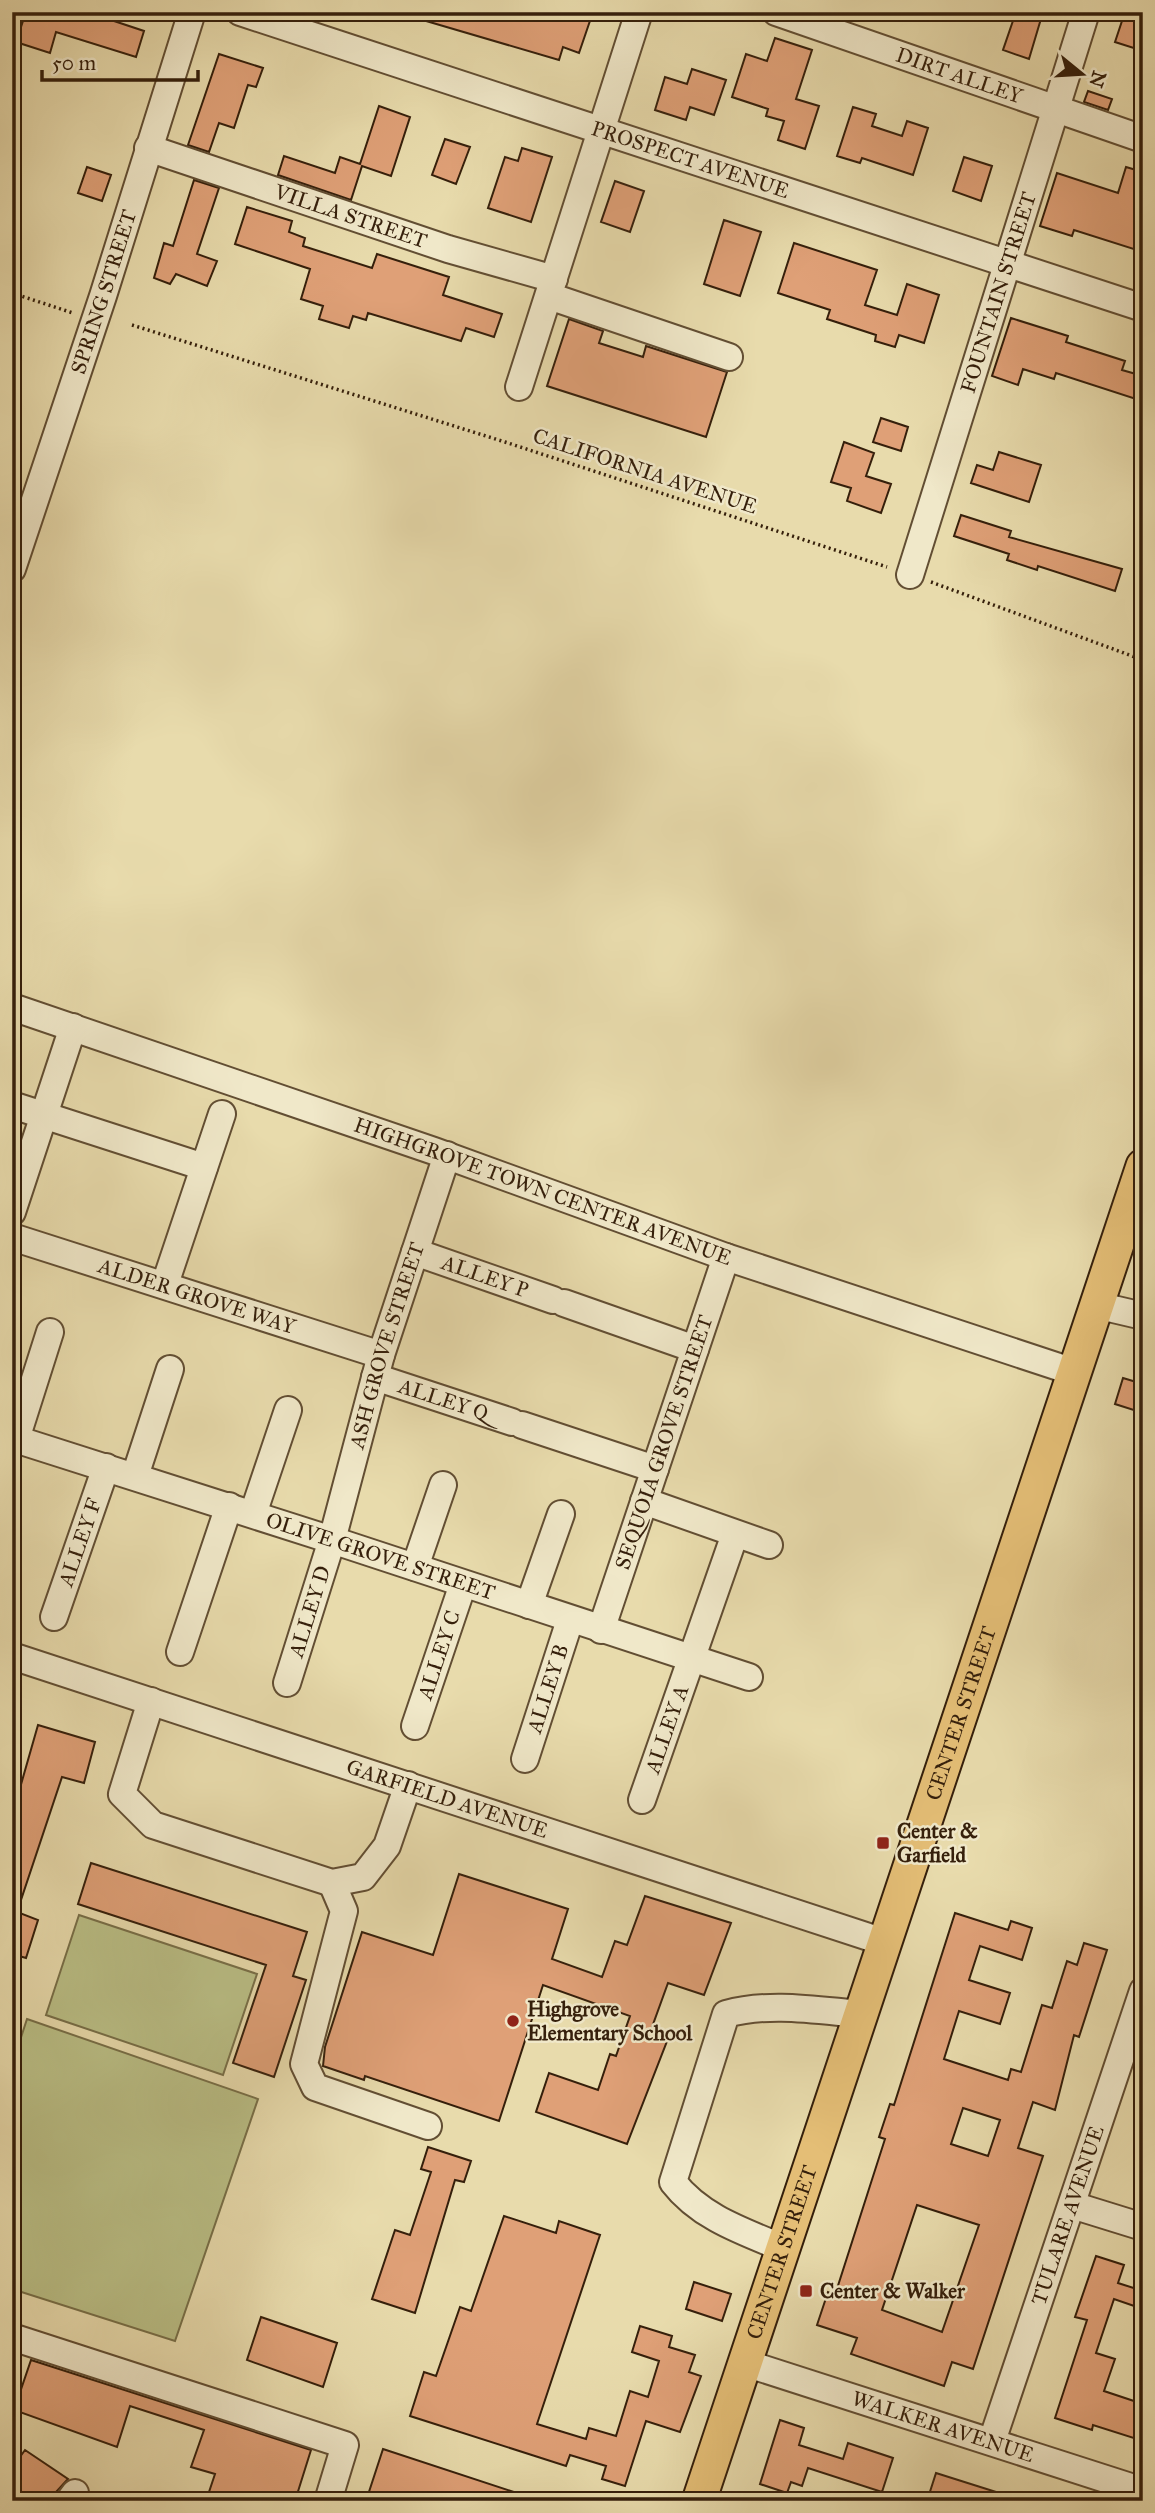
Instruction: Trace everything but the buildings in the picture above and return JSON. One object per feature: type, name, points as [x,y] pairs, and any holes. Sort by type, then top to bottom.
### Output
[{"type":"main road","name":"CENTER STREET","points":[[699,2501],[1143,1166]]},
{"type":"street","name":"SPRING STREET","points":[[12,569],[95,320],[191,12]]},
{"type":"street","name":"PROSPECT AVENUE","points":[[240,12],[1143,308]]},
{"type":"street","points":[[519,387],[639,12]]},
{"type":"street","name":"DIRT ALLEY","points":[[776,12],[1055,111],[1143,139]]},
{"type":"street","name":"FOUNTAIN STREET","points":[[910,575],[1086,12]]},
{"type":"street","name":"VILLA STREET","points":[[148,148],[448,249],[729,358]]},
{"type":"street","name":"HIGHGROVE TOWN CENTER AVENUE","points":[[12,1007],[447,1155],[726,1257],[1074,1372]]},
{"type":"street","points":[[12,1212],[73,1027]]},
{"type":"street","points":[[12,1105],[204,1167]]},
{"type":"street","points":[[165,1284],[222,1114]]},
{"type":"street","name":"ASH GROVE STREET","points":[[332,1540],[378,1366],[447,1155]]},
{"type":"street","name":"ALDER GROVE WAY","points":[[12,1237],[165,1284],[378,1366]]},
{"type":"street","name":"ALLEY P","points":[[415,1252],[695,1349]]},
{"type":"street","name":"SEQUOIA GROVE STREET","points":[[601,1630],[726,1257]]},
{"type":"street","points":[[1096,1305],[1143,1316]]},
{"type":"street","points":[[14,1439],[50,1332]]},
{"type":"street","name":"ALLEY Q","points":[[378,1366],[517,1423],[654,1469]]},
{"type":"street","points":[[135,1476],[170,1368]]},
{"type":"street","points":[[180,1652],[241,1510],[288,1410]]},
{"type":"street","name":"OLIVE GROVE STREET","points":[[14,1439],[241,1510],[749,1677]]},
{"type":"street","name":"ALLEY F","points":[[54,1617],[106,1467]]},
{"type":"street","points":[[415,1567],[443,1485]]},
{"type":"street","points":[[644,1501],[769,1545]]},
{"type":"street","points":[[529,1605],[561,1514]]},
{"type":"street","name":"ALLEY A","points":[[642,1800],[735,1534]]},
{"type":"street","name":"ALLEY D","points":[[287,1683],[332,1540]]},
{"type":"street","name":"ALLEY C","points":[[415,1726],[463,1584]]},
{"type":"street","name":"ALLEY B","points":[[525,1759],[570,1619]]},
{"type":"street","name":"GARFIELD AVENUE","points":[[12,1656],[884,1942]]},
{"type":"street","points":[[150,1701],[122,1794],[153,1825],[332,1883],[363,1877],[387,1846],[408,1784]]},
{"type":"street","points":[[332,1883],[344,1911],[304,2064],[315,2087],[428,2126]]},
{"type":"street","name":"TULARE AVENUE","points":[[992,2441],[1143,1991]]},
{"type":"street","points":[[783,2248],[724,2224],[686,2200],[673,2182],[726,2014],[752,2007],[776,2007],[860,2014]]},
{"type":"street","points":[[1072,2205],[1143,2227]]},
{"type":"street","points":[[12,2337],[345,2445],[328,2501]]},
{"type":"street","name":"WALKER AVENUE","points":[[745,2363],[1143,2491]]},
{"type":"path","points":[[12,293],[95,320]]},
{"type":"path","name":"CALIFORNIA AVENUE","points":[[132,326],[505,442],[910,575],[1143,660]]},
{"type":"green space","points":[[79,1915],[257,1974],[223,2075],[46,2015]]},
{"type":"green space","points":[[27,2019],[258,2099],[175,2341],[12,2289],[12,2065]]},
{"type":"place","name":"Center & Garfield","points":[[883,1843]]},
{"type":"place","name":"Highgrove Elementary School","points":[[513,2021]]},
{"type":"place","name":"Center & Walker","points":[[806,2291]]}]
